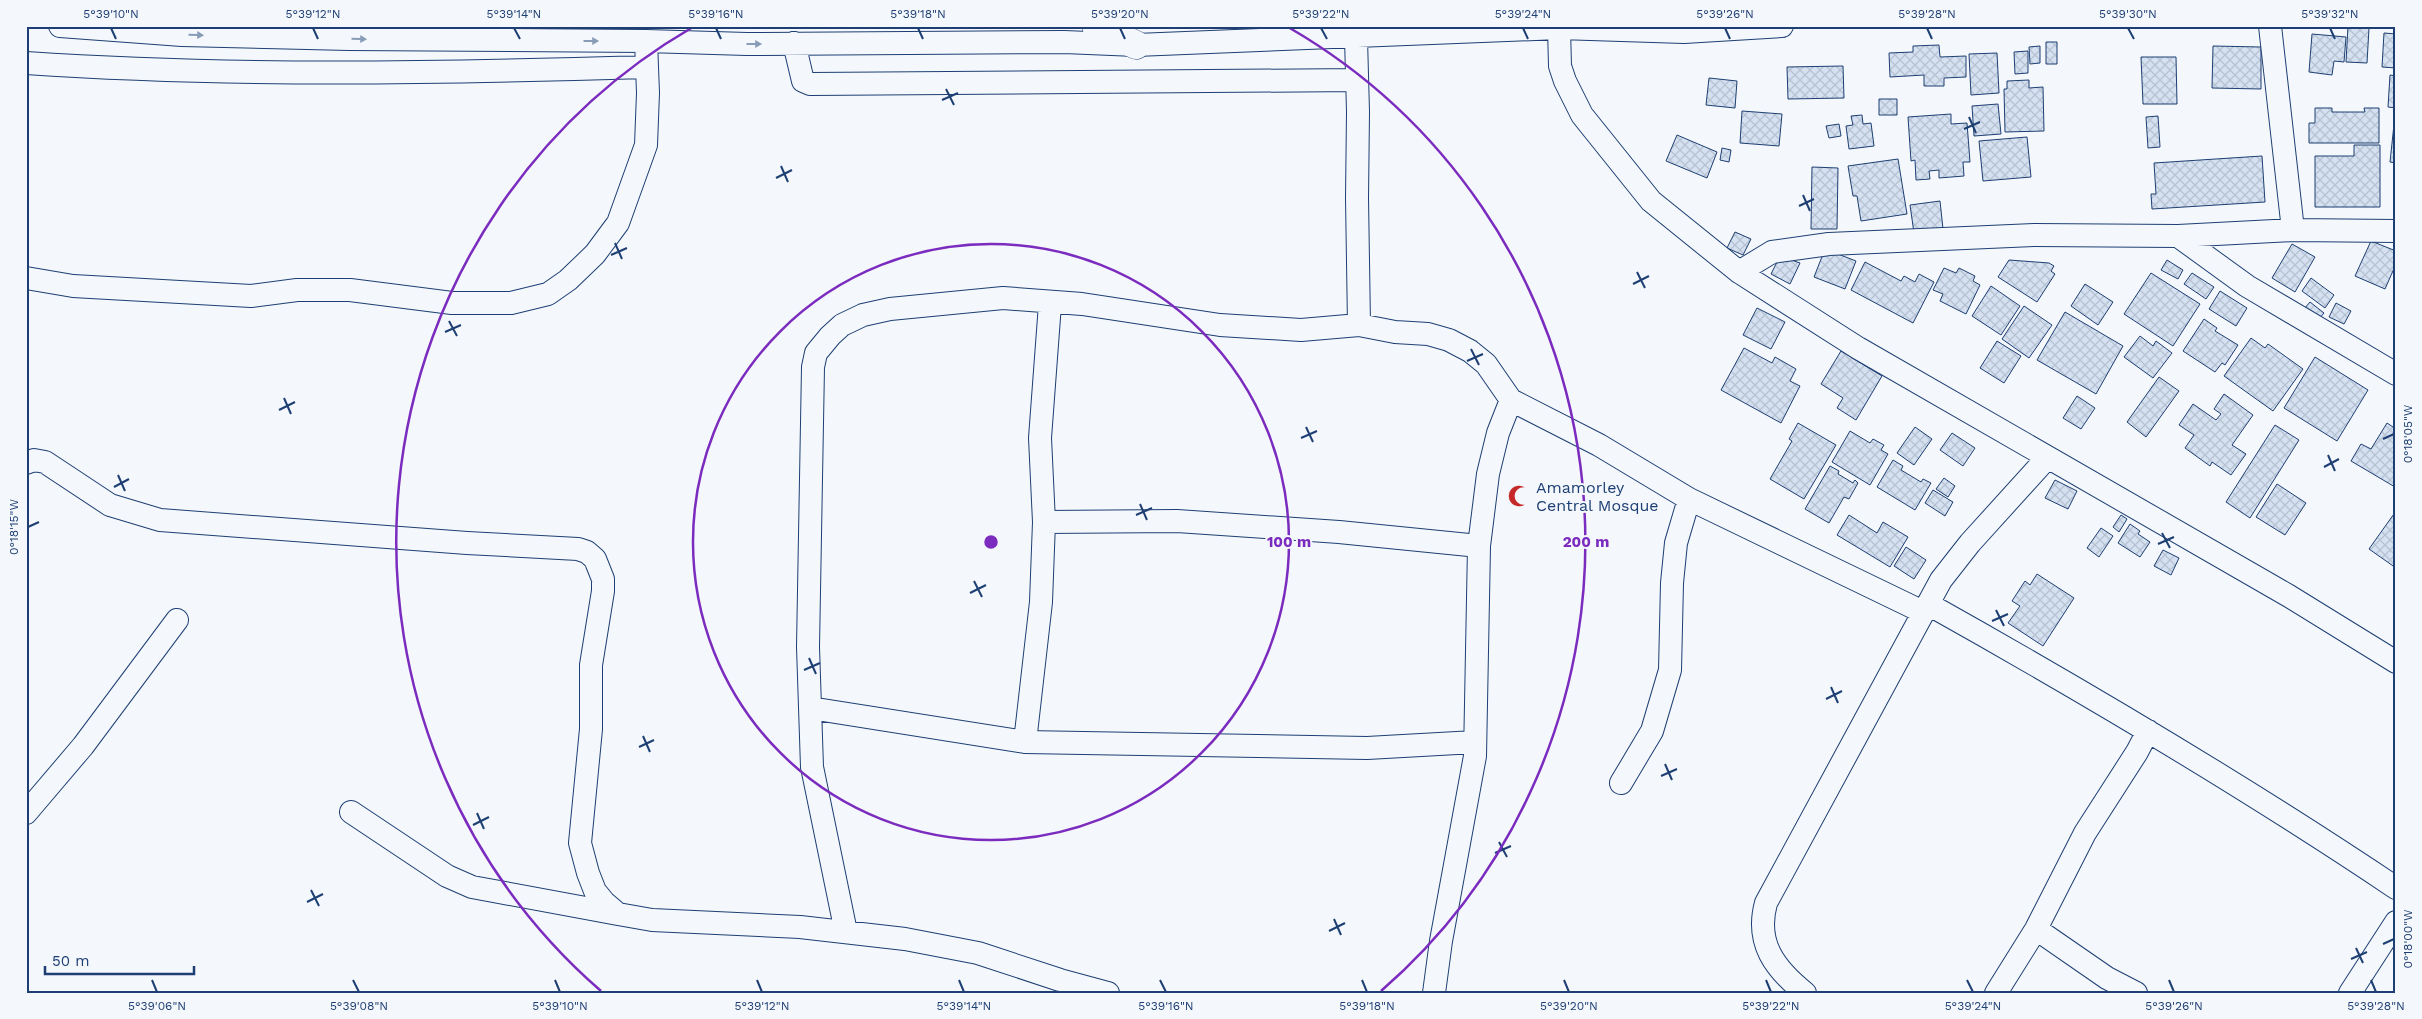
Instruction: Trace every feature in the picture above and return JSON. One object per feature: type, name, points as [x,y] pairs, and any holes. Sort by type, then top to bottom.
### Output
[{"type":"main road","points":[[1096,26],[1136,45]]},
{"type":"street","points":[[60,26],[182,35],[323,38],[794,44],[1064,42],[1136,45],[1356,38],[1559,28],[1684,32],[1782,26]]},
{"type":"street","points":[[2270,26],[2293,230]]},
{"type":"street","points":[[1559,28],[1560,66],[1565,81],[1582,115],[1651,201],[1739,272],[1858,348],[2289,596],[2396,662]]},
{"type":"street","points":[[317,71],[323,38]]},
{"type":"street","points":[[1356,38],[1359,326]]},
{"type":"street","points":[[558,41],[558,70]]},
{"type":"street","points":[[26,278],[72,286],[251,296],[297,290],[350,290],[452,303],[511,302],[548,294],[568,280],[595,254],[618,223],[646,145],[646,41]]},
{"type":"street","points":[[794,44],[803,81],[810,84],[1357,80]]},
{"type":"street","points":[[26,63],[100,68],[419,73],[647,68]]},
{"type":"street","points":[[1739,272],[1772,252],[1829,244],[2034,235],[2178,236],[2293,230],[2396,231]]},
{"type":"street","points":[[2178,236],[2247,286],[2396,374]]},
{"type":"street","points":[[846,932],[830,863],[812,767],[808,647],[813,367],[816,353],[842,325],[862,315],[890,309],[1003,298],[1050,304],[1082,304],[1220,325],[1301,330],[1359,326],[1395,332],[1428,334],[1449,340],[1470,351],[1486,364],[1511,400],[1599,445],[1688,499],[1926,608],[2049,672],[2269,804],[2396,888]]},
{"type":"street","points":[[1025,742],[1041,602],[1044,522],[1040,438],[1050,304]]},
{"type":"street","points":[[1434,993],[1442,932],[1468,802],[1475,742],[1479,546],[1488,474],[1498,433],[1511,400]]},
{"type":"street","points":[[1805,993],[1777,965],[1767,949],[1761,919],[1766,903],[1941,580],[1970,543],[2047,458]]},
{"type":"street","points":[[26,463],[34,460],[45,462],[110,505],[160,520],[466,543],[578,549],[587,552],[595,560],[600,570],[603,591],[591,665],[591,729],[581,812],[580,843],[582,856],[595,891],[618,914]]},
{"type":"street","points":[[1622,783],[1652,731],[1670,670],[1676,543],[1688,499]]},
{"type":"street","points":[[1044,522],[1177,521],[1339,532],[1479,546]]},
{"type":"street","points":[[26,813],[83,746],[177,620]]},
{"type":"street","points":[[810,708],[1025,742],[1367,748],[1475,742]]},
{"type":"street","points":[[1996,993],[2036,929],[2085,833],[2137,752],[2148,731]]},
{"type":"street","points":[[351,812],[447,876],[472,887],[652,920],[800,927],[905,939],[978,953],[1095,991]]},
{"type":"street","points":[[2350,993],[2396,922]]},
{"type":"street","points":[[2036,929],[2107,978],[2136,993]]},
{"type":"building","points":[[2348,26],[2369,28],[2367,63],[2346,62]]},
{"type":"building","points":[[2384,33],[2396,34],[2396,68],[2382,67]]},
{"type":"building","points":[[2312,34],[2346,37],[2344,62],[2334,61],[2332,75],[2309,72]]},
{"type":"building","points":[[2046,42],[2057,42],[2057,64],[2046,64]]},
{"type":"building","points":[[1939,45],[1940,57],[1966,56],[1966,77],[1944,78],[1944,86],[1924,86],[1924,75],[1890,77],[1889,53],[1913,52],[1913,46]]},
{"type":"building","points":[[2040,46],[2040,63],[2030,64],[2029,47]]},
{"type":"building","points":[[2213,46],[2261,47],[2261,89],[2212,88]]},
{"type":"building","points":[[2028,51],[2028,73],[2015,74],[2014,52]]},
{"type":"building","points":[[1997,53],[1999,93],[1971,95],[1969,54]]},
{"type":"building","points":[[2141,57],[2176,57],[2177,104],[2143,104]]},
{"type":"building","points":[[1843,66],[1844,98],[1788,99],[1787,67]]},
{"type":"building","points":[[2390,75],[2396,76],[2396,108],[2388,107]]},
{"type":"building","points":[[1709,78],[1737,81],[1735,108],[1706,105]]},
{"type":"building","points":[[2029,80],[2029,88],[2043,87],[2044,131],[2005,132],[2004,89],[2007,89],[2007,81]]},
{"type":"building","points":[[1879,99],[1897,99],[1897,115],[1879,115]]},
{"type":"building","points":[[1998,104],[2001,134],[1974,136],[1972,106]]},
{"type":"building","points":[[2315,108],[2332,108],[2332,112],[2365,112],[2364,108],[2379,108],[2379,143],[2309,143],[2309,123],[2315,123]]},
{"type":"building","points":[[1742,111],[1782,114],[1779,146],[1740,143]]},
{"type":"building","points":[[1951,114],[1951,124],[1967,123],[1970,162],[1963,162],[1964,176],[1939,178],[1939,170],[1929,171],[1930,179],[1916,180],[1915,160],[1911,161],[1908,117]]},
{"type":"building","points":[[1862,115],[1863,124],[1871,123],[1874,146],[1849,149],[1846,126],[1853,125],[1851,116]]},
{"type":"building","points":[[2396,115],[2396,163],[2390,162]]},
{"type":"building","points":[[2158,116],[2160,147],[2148,148],[2146,117]]},
{"type":"building","points":[[1839,124],[1841,136],[1829,138],[1826,126]]},
{"type":"building","points":[[1677,135],[1717,152],[1707,178],[1666,161]]},
{"type":"building","points":[[2027,137],[2031,177],[1983,181],[1979,141]]},
{"type":"building","points":[[2354,145],[2380,145],[2380,207],[2315,207],[2315,156],[2354,156]]},
{"type":"building","points":[[1722,148],[1731,150],[1729,162],[1720,160]]},
{"type":"building","points":[[2262,156],[2265,202],[2152,209],[2151,194],[2156,194],[2154,163]]},
{"type":"building","points":[[1898,159],[1907,214],[1861,221],[1857,196],[1853,196],[1848,166]]},
{"type":"building","points":[[1812,167],[1838,168],[1837,229],[1811,229]]},
{"type":"building","points":[[1940,201],[1943,229],[1914,233],[1910,205]]},
{"type":"building","points":[[1735,232],[1751,239],[1743,255],[1727,248]]},
{"type":"building","points":[[2371,241],[2396,251],[2396,264],[2385,289],[2355,276]]},
{"type":"building","points":[[2292,244],[2315,257],[2295,292],[2272,278]]},
{"type":"building","points":[[1825,249],[1856,261],[1845,289],[1814,277]]},
{"type":"building","points":[[1780,256],[1800,263],[1790,284],[1771,274]]},
{"type":"building","points":[[2009,260],[2049,263],[2054,266],[2051,271],[2055,274],[2037,302],[1998,277]]},
{"type":"building","points":[[2167,260],[2183,270],[2178,279],[2161,270]]},
{"type":"building","points":[[1865,262],[1901,281],[1904,276],[1915,282],[1919,274],[1934,282],[1913,323],[1851,290]]},
{"type":"building","points":[[1944,268],[1956,273],[1959,268],[1975,276],[1973,281],[1980,285],[1966,314],[1940,301],[1943,294],[1933,290]]},
{"type":"building","points":[[2151,273],[2200,304],[2173,346],[2124,314]]},
{"type":"building","points":[[2192,273],[2214,287],[2206,299],[2184,284]]},
{"type":"building","points":[[2311,278],[2334,295],[2325,308],[2302,291]]},
{"type":"building","points":[[2085,284],[2113,302],[2098,325],[2071,306]]},
{"type":"building","points":[[1991,286],[2020,306],[2001,335],[1972,316]]},
{"type":"building","points":[[2220,291],[2247,308],[2236,326],[2209,309]]},
{"type":"building","points":[[2310,302],[2324,313],[2318,320],[2304,309]]},
{"type":"building","points":[[2336,303],[2351,311],[2344,324],[2329,317]]},
{"type":"building","points":[[2024,306],[2052,325],[2029,358],[2002,339]]},
{"type":"building","points":[[1757,308],[1785,322],[1771,349],[1743,335]]},
{"type":"building","points":[[2065,312],[2123,346],[2096,394],[2037,360]]},
{"type":"building","points":[[2204,319],[2217,328],[2215,331],[2238,345],[2225,365],[2222,363],[2215,372],[2183,351]]},
{"type":"building","points":[[2140,336],[2153,346],[2156,341],[2172,353],[2153,378],[2124,357]]},
{"type":"building","points":[[2251,338],[2265,348],[2268,344],[2303,369],[2273,411],[2224,376]]},
{"type":"building","points":[[1997,341],[2021,356],[2004,383],[1980,368]]},
{"type":"building","points":[[1744,348],[1772,363],[1775,357],[1796,369],[1790,381],[1800,386],[1781,423],[1721,390]]},
{"type":"building","points":[[1841,351],[1882,376],[1856,420],[1837,408],[1843,398],[1821,384]]},
{"type":"building","points":[[2315,357],[2368,390],[2337,441],[2284,408]]},
{"type":"building","points":[[2159,377],[2179,391],[2146,437],[2127,422]]},
{"type":"building","points":[[2224,394],[2253,415],[2232,445],[2246,454],[2231,475],[2212,462],[2210,466],[2185,448],[2194,435],[2179,425],[2193,404],[2216,420],[2221,414],[2214,409]]},
{"type":"building","points":[[2077,396],[2095,408],[2081,429],[2063,418]]},
{"type":"building","points":[[1798,423],[1836,445],[1804,499],[1770,479],[1792,441],[1789,439]]},
{"type":"building","points":[[2387,423],[2396,429],[2395,487],[2351,461],[2361,444],[2371,449]]},
{"type":"building","points":[[2275,425],[2299,440],[2250,518],[2226,502]]},
{"type":"building","points":[[1915,427],[1932,439],[1914,465],[1897,453]]},
{"type":"building","points":[[1850,431],[1870,443],[1873,439],[1884,445],[1881,450],[1888,454],[1870,485],[1832,462]]},
{"type":"building","points":[[1952,433],[1975,448],[1963,466],[1940,450]]},
{"type":"building","points":[[1893,460],[1903,466],[1901,470],[1921,482],[1923,479],[1931,483],[1915,510],[1877,487]]},
{"type":"building","points":[[1830,466],[1839,471],[1838,474],[1853,483],[1855,480],[1858,483],[1849,499],[1844,497],[1829,523],[1805,509]]},
{"type":"building","points":[[1944,478],[1955,486],[1948,497],[1936,489]]},
{"type":"building","points":[[2055,480],[2077,491],[2068,509],[2045,498]]},
{"type":"building","points":[[2277,484],[2306,503],[2285,535],[2256,517]]},
{"type":"building","points":[[1933,490],[1953,502],[1945,516],[1925,503]]},
{"type":"building","points":[[2396,511],[2396,568],[2369,549]]},
{"type":"building","points":[[1849,515],[1877,533],[1883,522],[1908,537],[1890,567],[1837,535]]},
{"type":"building","points":[[2121,515],[2127,519],[2119,532],[2113,527]]},
{"type":"building","points":[[2130,524],[2140,531],[2138,534],[2150,542],[2140,557],[2118,543]]},
{"type":"building","points":[[2101,528],[2113,536],[2099,557],[2087,548]]},
{"type":"building","points":[[1906,547],[1926,560],[1914,579],[1894,566]]},
{"type":"building","points":[[2163,550],[2179,558],[2171,575],[2154,566]]},
{"type":"building","points":[[2037,574],[2074,598],[2043,646],[2008,623],[2020,606],[2012,601],[2025,581],[2030,585]]},
{"type":"place","name":"Amamorley Central Mosque","points":[[1519,496]]}]
